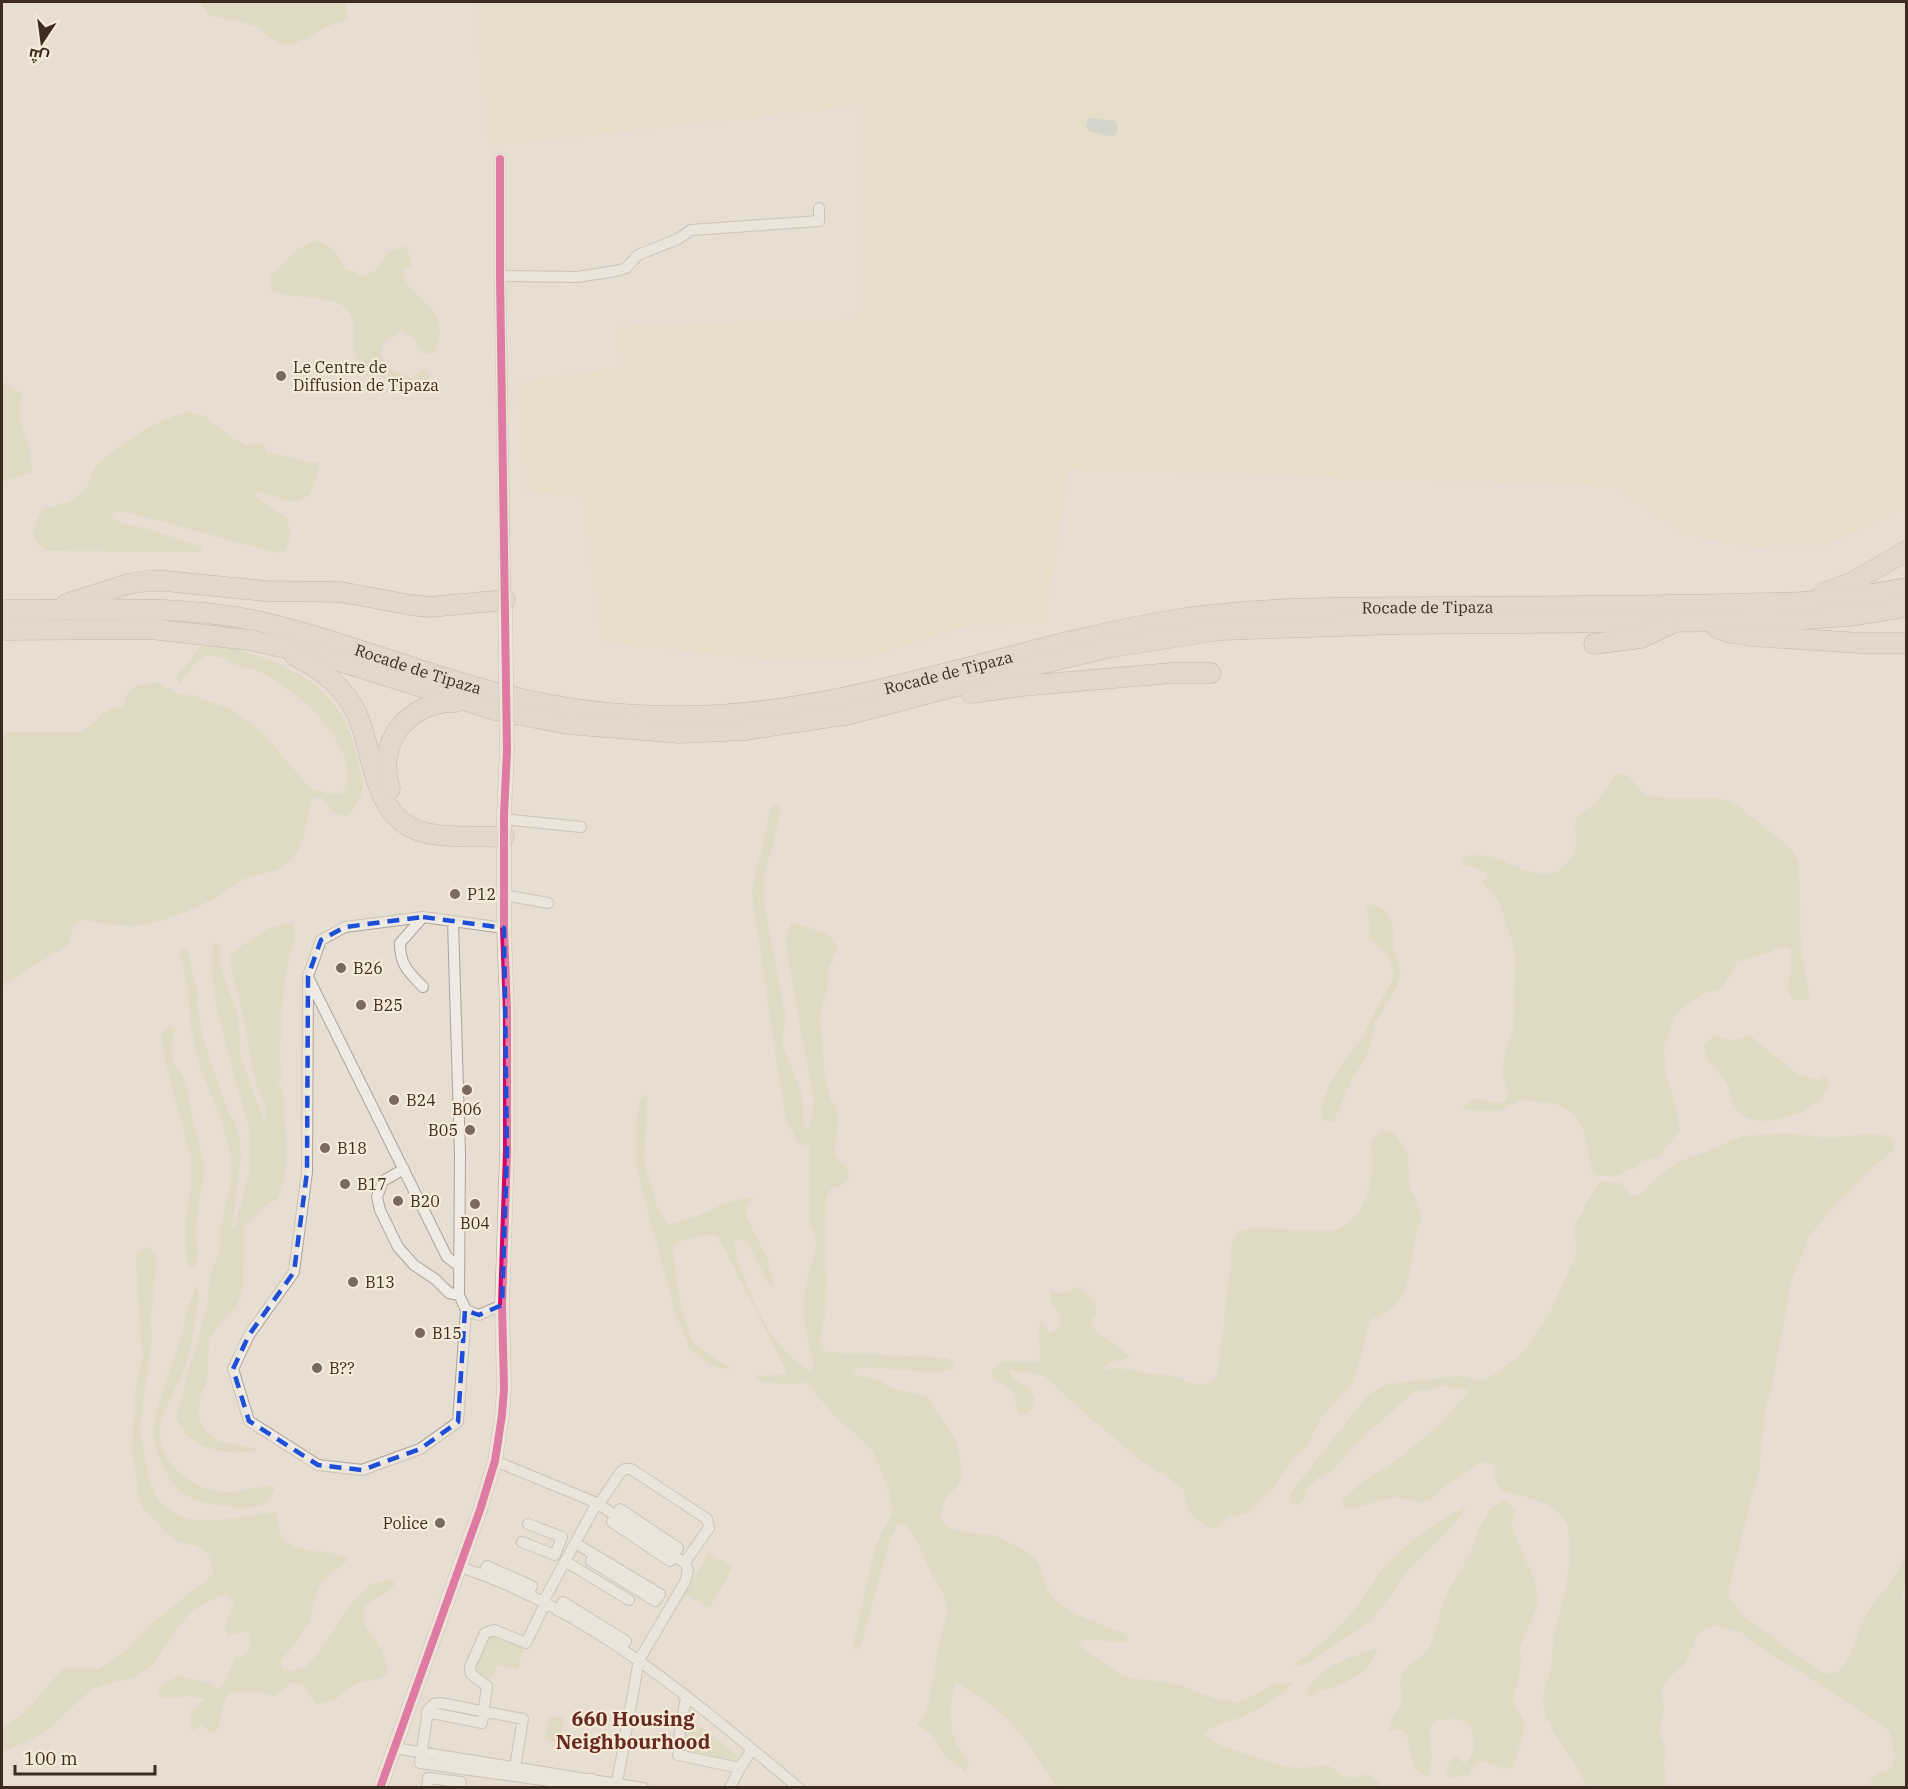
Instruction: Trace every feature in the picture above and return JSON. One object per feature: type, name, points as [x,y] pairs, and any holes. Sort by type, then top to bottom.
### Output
[{"type":"highway","points":[[1803,602],[1842,587],[1906,551]]},
{"type":"highway","points":[[45,611],[128,584],[147,581],[265,591],[341,592],[430,607],[505,600]]},
{"type":"highway","name":"Rocade de Tipaza","points":[[2,630],[151,629],[250,640],[326,657],[495,710],[567,724],[680,733],[745,730],[850,714],[1101,650],[1220,630],[1367,624],[1774,621],[1851,616],[1906,588]]},
{"type":"highway","name":"Rocade de Tipaza","points":[[2,610],[153,610],[205,613],[253,620],[336,642],[491,692],[566,708],[682,717],[768,711],[818,704],[1110,631],[1225,614],[1333,608],[1803,602],[1874,603],[1906,607]]},
{"type":"highway","points":[[1594,644],[1641,638],[1673,622]]},
{"type":"highway","points":[[1703,622],[1742,635],[1860,643],[1906,643]]},
{"type":"highway","points":[[250,640],[275,647],[316,668],[345,696],[356,712],[363,730],[377,784],[396,817],[412,828],[426,833],[504,828]]},
{"type":"highway","points":[[920,695],[960,694],[1022,686],[1171,673],[1211,674]]},
{"type":"highway","points":[[495,710],[467,702],[449,702],[418,710],[404,721],[394,736],[388,751],[386,769],[389,787],[398,803],[410,814],[424,822],[504,828]]},
{"type":"street","points":[[380,1788],[460,1567],[495,1461],[504,1389],[502,1305],[507,1152],[507,1011],[504,828],[507,751],[500,159]]},
{"type":"street","points":[[500,276],[577,277],[616,271],[626,268],[638,255],[691,231],[819,221],[819,208]]},
{"type":"street","points":[[504,828],[581,827]]},
{"type":"street","points":[[504,895],[548,903]]},
{"type":"street","points":[[453,922],[459,1155],[459,1295],[466,1310],[458,1422],[420,1449],[362,1470],[318,1465],[249,1421],[232,1370],[249,1335],[294,1272],[307,1173],[308,976],[321,940],[345,927],[423,917],[504,928]]},
{"type":"street","points":[[423,917],[400,944],[403,965],[423,987]]},
{"type":"street","points":[[308,976],[447,1257],[459,1266]]},
{"type":"street","points":[[404,1169],[383,1181],[377,1197],[380,1210],[398,1247],[414,1265],[435,1279],[449,1293],[459,1295]]},
{"type":"street","points":[[466,1310],[479,1315],[502,1305]]},
{"type":"street","points":[[495,1461],[598,1504],[685,1562],[687,1576]]},
{"type":"street","points":[[638,1787],[616,1785],[593,1779],[568,1782],[420,1763],[427,1712],[482,1723],[487,1686],[471,1674],[470,1667],[485,1633],[494,1630],[526,1643],[570,1552],[598,1504],[625,1470],[632,1470],[709,1521],[709,1528],[685,1562]]},
{"type":"street","points":[[522,1542],[555,1555],[562,1538],[528,1524]]},
{"type":"street","points":[[559,1546],[570,1552],[629,1600]]},
{"type":"street","points":[[616,1785],[639,1660],[695,1561],[693,1550]]},
{"type":"street","points":[[570,1552],[595,1555],[660,1594],[656,1601],[591,1561],[595,1555]]},
{"type":"street","points":[[460,1567],[484,1575],[544,1603],[639,1660],[799,1788]]},
{"type":"street","points":[[678,1743],[686,1696]]},
{"type":"street","points":[[483,1712],[523,1719],[515,1767]]},
{"type":"street","points":[[394,1748],[515,1767],[568,1782]]},
{"type":"street","points":[[730,1788],[752,1749]]},
{"type":"street","points":[[678,1755],[740,1768]]},
{"type":"street","points":[[427,1788],[428,1778],[461,1782],[460,1788]]},
{"type":"highlighted area","points":[[423,917],[504,928],[507,1152],[502,1305],[479,1315],[465,1310],[458,1422],[420,1449],[362,1470],[318,1465],[249,1421],[233,1369],[249,1335],[294,1272],[307,1172],[308,976],[321,940],[345,927]]},
{"type":"shaded area","points":[[201,2],[346,2],[347,20],[301,41],[282,45],[252,26],[207,15]]},
{"type":"shaded area","points":[[475,2],[1906,2],[1906,508],[1825,545],[1753,547],[1684,534],[1613,486],[1068,469],[1045,623],[966,626],[860,660],[767,659],[602,642],[583,497],[526,491],[518,383],[621,367],[618,326],[860,319],[863,105],[489,146]]},
{"type":"shaded area","points":[[1088,119],[1116,121],[1118,130],[1116,135],[1109,136],[1089,131],[1086,127]]},
{"type":"shaded area","points":[[315,240],[335,250],[344,268],[362,276],[376,270],[388,252],[407,246],[412,265],[402,270],[406,281],[435,313],[440,336],[435,353],[429,354],[422,352],[411,337],[401,332],[382,342],[382,365],[412,378],[425,369],[430,376],[426,396],[389,380],[361,364],[355,353],[352,318],[344,307],[329,300],[287,295],[269,289],[271,275],[297,249]]},
{"type":"shaded area","points":[[2,381],[22,393],[19,415],[31,455],[32,472],[2,482]]},
{"type":"shaded area","points":[[186,412],[205,416],[232,438],[247,445],[262,442],[268,454],[281,455],[304,462],[317,462],[320,469],[309,496],[294,502],[254,491],[257,498],[287,518],[291,533],[286,550],[277,553],[130,513],[113,512],[112,517],[121,523],[145,528],[203,547],[200,552],[48,551],[37,543],[34,528],[41,510],[77,497],[86,488],[96,465],[108,455],[151,427]]},
{"type":"shaded area","points":[[217,642],[288,668],[307,679],[324,693],[338,710],[349,731],[362,776],[359,801],[349,815],[344,816],[333,812],[321,797],[313,798],[302,842],[295,855],[284,866],[242,880],[207,902],[160,921],[119,925],[83,920],[74,926],[68,945],[2,985],[2,734],[5,732],[82,732],[102,713],[111,708],[121,709],[132,689],[139,685],[157,682],[179,694],[196,696],[230,709],[263,733],[311,789],[341,795],[347,778],[345,759],[337,741],[307,705],[289,690],[257,671],[235,665],[216,656],[204,657],[196,663],[180,684],[177,681],[178,675],[201,646]]},
{"type":"shaded area","points":[[1617,773],[1629,776],[1644,795],[1727,800],[1738,806],[1793,851],[1799,863],[1801,950],[1810,998],[1800,1000],[1790,996],[1788,984],[1791,949],[1780,947],[1769,953],[1737,962],[1722,989],[1702,994],[1676,1013],[1664,1046],[1666,1074],[1675,1102],[1680,1129],[1663,1153],[1612,1177],[1594,1174],[1584,1132],[1579,1122],[1573,1114],[1558,1105],[1518,1100],[1498,1110],[1462,1109],[1472,1099],[1506,1101],[1508,1092],[1502,1065],[1514,1027],[1515,951],[1498,899],[1482,882],[1488,874],[1463,864],[1462,859],[1480,855],[1489,856],[1536,873],[1556,872],[1573,856],[1575,826],[1580,813],[1595,804]]},
{"type":"shaded area","points":[[774,802],[781,808],[774,843],[765,870],[763,898],[786,1018],[782,1043],[802,1095],[804,1125],[809,1129],[814,1101],[787,954],[786,936],[791,923],[796,923],[829,935],[838,948],[828,970],[827,991],[820,1015],[825,1078],[831,1100],[837,1108],[838,1126],[834,1156],[847,1168],[850,1177],[842,1185],[832,1188],[826,1197],[825,1268],[827,1277],[825,1315],[820,1339],[825,1352],[948,1358],[955,1365],[952,1369],[940,1373],[863,1367],[853,1369],[858,1375],[929,1398],[956,1440],[963,1475],[945,1500],[940,1518],[946,1524],[959,1531],[995,1536],[1025,1551],[1038,1563],[1049,1592],[1056,1600],[1081,1616],[1127,1635],[1127,1643],[1078,1641],[1084,1650],[1124,1677],[1177,1684],[1216,1699],[1236,1702],[1255,1695],[1271,1685],[1293,1682],[1259,1709],[1215,1727],[1204,1734],[1219,1745],[1282,1766],[1299,1768],[1328,1765],[1344,1776],[1354,1778],[1368,1774],[1380,1783],[1381,1787],[1058,1787],[1010,1722],[993,1706],[956,1683],[951,1703],[952,1728],[956,1744],[969,1761],[966,1774],[959,1765],[943,1755],[934,1737],[916,1725],[925,1717],[948,1608],[916,1539],[906,1524],[898,1525],[890,1539],[863,1639],[860,1647],[855,1649],[853,1645],[876,1543],[892,1514],[890,1494],[872,1449],[834,1416],[807,1383],[781,1384],[756,1381],[756,1376],[788,1374],[718,1237],[712,1235],[695,1236],[673,1245],[677,1284],[683,1315],[693,1340],[703,1351],[731,1368],[722,1369],[709,1364],[690,1349],[676,1316],[636,1167],[636,1122],[641,1098],[648,1095],[644,1161],[657,1206],[669,1224],[730,1202],[753,1198],[746,1209],[747,1218],[767,1257],[774,1286],[768,1283],[752,1251],[743,1239],[733,1242],[738,1260],[751,1297],[770,1331],[795,1360],[810,1371],[814,1364],[806,1334],[804,1301],[816,1246],[809,1223],[809,1146],[799,1144],[785,1117],[752,896],[754,878]]},
{"type":"shaded area","points":[[1366,904],[1375,905],[1386,911],[1392,922],[1393,947],[1401,973],[1397,987],[1375,1023],[1369,1051],[1351,1081],[1334,1121],[1327,1122],[1323,1120],[1324,1098],[1335,1075],[1364,1034],[1393,976],[1388,957],[1369,937]]},
{"type":"shaded area","points":[[292,923],[295,938],[283,992],[281,1081],[278,1086],[283,1091],[285,1175],[277,1200],[264,1207],[244,1226],[243,1291],[236,1307],[217,1326],[209,1341],[207,1382],[200,1397],[199,1417],[206,1432],[218,1441],[255,1448],[255,1451],[220,1451],[197,1443],[188,1436],[176,1416],[207,1307],[210,1277],[220,1249],[220,1226],[229,1194],[231,1166],[231,1156],[221,1119],[200,1067],[190,1025],[188,986],[179,948],[188,949],[198,992],[197,1007],[203,1038],[240,1140],[241,1155],[232,1226],[234,1231],[249,1172],[250,1133],[216,1008],[211,959],[214,942],[220,947],[219,963],[238,1015],[241,1057],[264,1122],[265,1108],[253,1072],[230,961],[232,952],[267,929]]},
{"type":"shaded area","points":[[169,1025],[175,1029],[172,1042],[173,1063],[183,1077],[188,1092],[205,1167],[196,1226],[198,1259],[194,1268],[187,1266],[185,1225],[191,1182],[190,1154],[166,1066],[161,1035]]},
{"type":"shaded area","points":[[1715,1036],[1733,1040],[1751,1036],[1798,1075],[1817,1079],[1825,1075],[1829,1088],[1815,1104],[1792,1116],[1761,1121],[1751,1119],[1736,1109],[1728,1086],[1706,1055],[1704,1044]]},
{"type":"shaded area","points":[[1383,1131],[1393,1132],[1408,1156],[1410,1188],[1418,1204],[1422,1220],[1415,1239],[1407,1283],[1398,1302],[1370,1321],[1354,1382],[1322,1416],[1308,1444],[1296,1456],[1271,1490],[1248,1513],[1227,1517],[1219,1527],[1210,1528],[1199,1521],[1189,1510],[1185,1492],[1168,1477],[1145,1464],[1043,1375],[1010,1370],[1008,1373],[1029,1389],[1035,1400],[1031,1409],[1025,1414],[1018,1412],[1014,1393],[992,1376],[993,1368],[1001,1361],[1039,1363],[1040,1320],[1050,1334],[1059,1327],[1061,1316],[1051,1304],[1050,1291],[1066,1293],[1080,1286],[1096,1303],[1096,1315],[1091,1322],[1095,1329],[1130,1356],[1109,1363],[1101,1371],[1114,1368],[1127,1369],[1174,1376],[1198,1384],[1204,1384],[1217,1378],[1231,1247],[1235,1235],[1240,1231],[1253,1228],[1333,1231],[1343,1226],[1358,1212],[1367,1195],[1370,1185],[1372,1143]]},
{"type":"shaded area","points":[[1785,1133],[1831,1138],[1868,1134],[1886,1135],[1893,1141],[1894,1150],[1872,1168],[1816,1228],[1808,1240],[1791,1282],[1772,1387],[1765,1410],[1760,1466],[1732,1575],[1729,1597],[1745,1617],[1807,1663],[1825,1673],[1837,1673],[1850,1655],[1869,1610],[1898,1570],[1906,1552],[1906,1584],[1902,1595],[1906,1600],[1906,1787],[1869,1787],[1876,1774],[1891,1769],[1895,1758],[1890,1731],[1769,1654],[1742,1633],[1718,1626],[1707,1627],[1697,1636],[1685,1664],[1669,1678],[1661,1689],[1664,1707],[1659,1734],[1666,1749],[1664,1767],[1667,1787],[1586,1787],[1549,1723],[1543,1703],[1551,1668],[1553,1640],[1569,1566],[1568,1529],[1561,1516],[1538,1501],[1502,1491],[1494,1477],[1495,1466],[1483,1462],[1443,1488],[1432,1499],[1419,1502],[1395,1497],[1346,1510],[1342,1501],[1375,1473],[1388,1467],[1435,1429],[1470,1391],[1446,1386],[1415,1392],[1369,1431],[1331,1471],[1317,1479],[1307,1489],[1303,1501],[1298,1505],[1290,1502],[1290,1496],[1369,1394],[1388,1384],[1458,1376],[1482,1380],[1499,1372],[1523,1352],[1552,1308],[1572,1264],[1577,1251],[1575,1223],[1600,1181],[1621,1183],[1630,1195],[1640,1195],[1658,1176],[1680,1162],[1744,1136]]},
{"type":"shaded area","points":[[147,1246],[157,1254],[151,1319],[152,1337],[140,1430],[149,1478],[160,1503],[188,1519],[217,1520],[276,1512],[281,1535],[287,1542],[295,1547],[341,1555],[349,1559],[322,1581],[314,1601],[310,1621],[281,1662],[283,1669],[294,1671],[306,1667],[325,1644],[351,1604],[368,1585],[396,1578],[393,1588],[365,1605],[364,1613],[364,1623],[380,1647],[388,1674],[378,1679],[361,1682],[335,1700],[316,1704],[303,1686],[289,1682],[286,1688],[274,1696],[239,1691],[227,1695],[217,1731],[210,1733],[202,1725],[192,1731],[190,1712],[205,1699],[191,1696],[161,1699],[158,1692],[159,1685],[179,1676],[208,1683],[219,1689],[222,1686],[235,1658],[244,1656],[251,1646],[248,1631],[227,1636],[224,1627],[234,1602],[226,1595],[190,1612],[153,1664],[136,1677],[108,1683],[91,1690],[51,1727],[29,1741],[2,1752],[2,1727],[15,1720],[31,1706],[61,1670],[79,1667],[99,1669],[126,1650],[153,1622],[214,1574],[208,1554],[196,1546],[179,1542],[167,1534],[143,1509],[138,1494],[132,1449],[135,1392],[142,1358],[136,1264],[137,1254]]},
{"type":"shaded area","points":[[197,1286],[199,1297],[191,1344],[187,1362],[163,1417],[160,1433],[162,1446],[174,1467],[183,1476],[206,1488],[230,1492],[271,1485],[275,1489],[272,1496],[268,1501],[256,1507],[221,1506],[190,1498],[182,1493],[168,1477],[156,1449],[154,1434],[157,1410]]},
{"type":"shaded area","points":[[1501,1500],[1508,1500],[1516,1511],[1511,1525],[1536,1584],[1539,1603],[1519,1649],[1521,1658],[1519,1680],[1513,1696],[1516,1708],[1525,1721],[1522,1740],[1513,1768],[1505,1769],[1483,1761],[1474,1765],[1469,1775],[1450,1778],[1446,1772],[1449,1762],[1458,1754],[1461,1761],[1465,1763],[1473,1749],[1473,1735],[1470,1724],[1459,1719],[1436,1720],[1429,1733],[1432,1757],[1429,1776],[1417,1771],[1414,1766],[1407,1734],[1399,1729],[1387,1734],[1391,1721],[1402,1703],[1401,1673],[1422,1657],[1431,1645],[1444,1600],[1453,1581],[1471,1553],[1478,1530],[1488,1512]]},
{"type":"shaded area","points":[[1468,1505],[1448,1531],[1410,1568],[1377,1614],[1364,1627],[1311,1662],[1295,1667],[1296,1663],[1326,1640],[1342,1624],[1383,1569],[1398,1553],[1427,1530]]},
{"type":"shaded area","points":[[708,1553],[733,1567],[710,1608],[685,1594]]},
{"type":"shaded area","points":[[494,1635],[525,1645],[518,1669],[497,1665],[494,1677],[489,1676],[488,1682],[474,1671],[488,1639]]},
{"type":"shaded area","points":[[1377,1649],[1367,1668],[1350,1680],[1309,1696],[1306,1694],[1311,1685],[1326,1670],[1346,1659]]},
{"type":"shaded area","points":[[686,1715],[738,1756],[734,1762],[679,1752]]},
{"type":"shaded area","points":[[549,1716],[564,1718],[559,1743],[545,1740]]},
{"type":"cycle path","points":[[380,1788],[480,1510],[495,1461],[504,1389],[502,1305],[507,1152],[504,814],[507,751],[500,159]]},
{"type":"place","name":"Le Centre de Diffusion de Tipaza","points":[[281,376]]},
{"type":"place","name":"P12","points":[[455,894]]},
{"type":"place","name":"B26","points":[[341,968]]},
{"type":"place","name":"B25","points":[[361,1005]]},
{"type":"place","name":"B06","points":[[467,1090]]},
{"type":"place","name":"B24","points":[[394,1100]]},
{"type":"place","name":"B05","points":[[470,1130]]},
{"type":"place","name":"B18","points":[[325,1148]]},
{"type":"place","name":"B17","points":[[345,1184]]},
{"type":"place","name":"B20","points":[[398,1201]]},
{"type":"place","name":"B04","points":[[475,1204]]},
{"type":"place","name":"B13","points":[[353,1282]]},
{"type":"place","name":"B15","points":[[420,1333]]},
{"type":"place","name":"B??","points":[[317,1368]]},
{"type":"place","name":"Police","points":[[440,1523]]},
{"type":"district","name":"660 Housing Neighbourhood","points":[[633,1730]]}]
